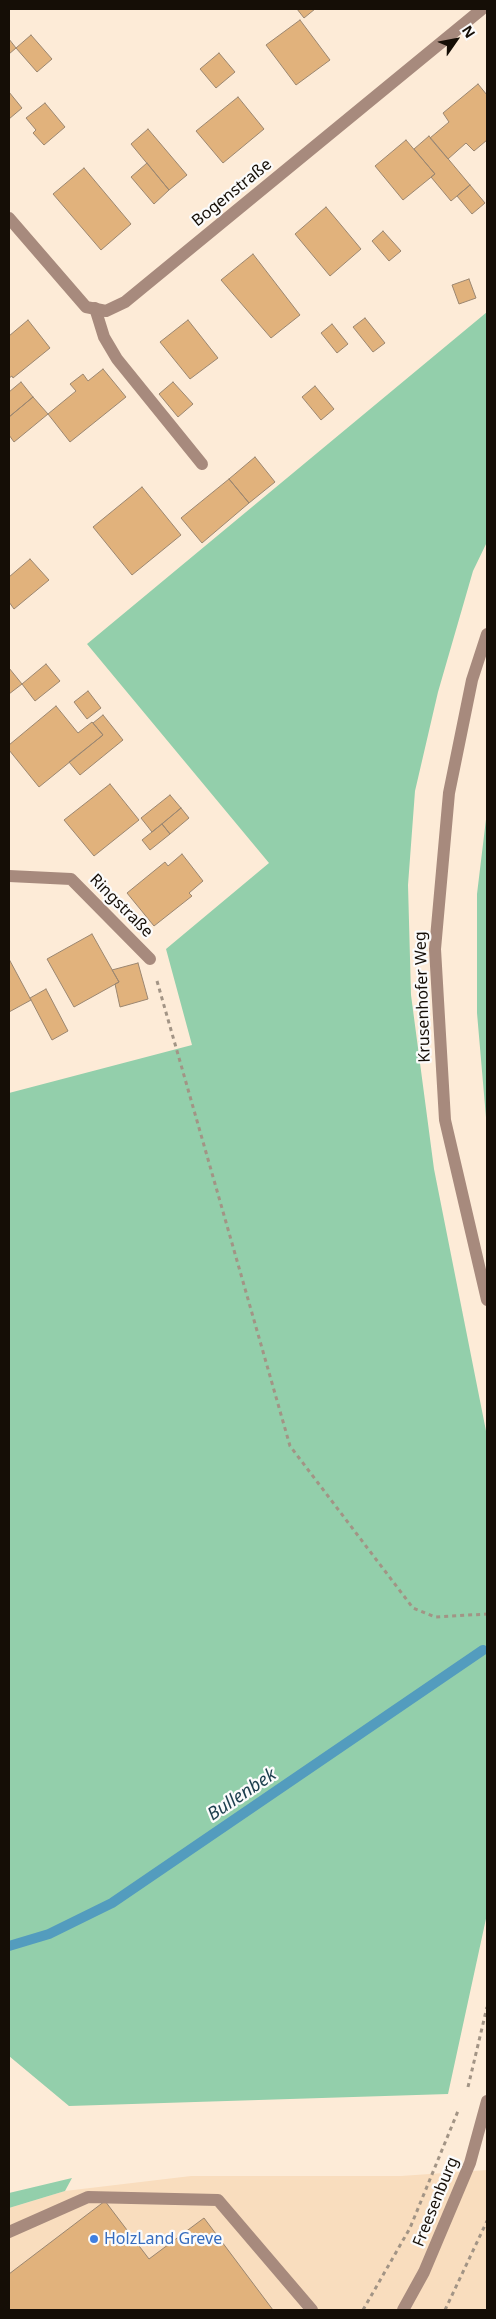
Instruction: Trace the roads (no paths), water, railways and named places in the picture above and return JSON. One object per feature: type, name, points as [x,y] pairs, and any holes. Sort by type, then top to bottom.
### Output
[{"type":"street","name":"Bogenstraße","points":[[95,308],[106,311],[126,302],[482,9]]},
{"type":"street","points":[[9,218],[80,301],[86,307],[95,308],[104,337],[117,359],[202,464]]},
{"type":"street","name":"Krusenhofer Weg","points":[[487,634],[472,680],[449,793],[435,949],[445,1120],[487,1300]]},
{"type":"street","name":"Ringstraße","points":[[9,876],[70,879],[150,958]]},
{"type":"street","name":"Freesenburg","points":[[403,2310],[424,2272],[470,2163],[487,2101]]},
{"type":"street","points":[[9,2232],[88,2197],[218,2200],[312,2310]]},
{"type":"waterway","name":"Bullenbek","points":[[9,1946],[49,1934],[112,1903],[483,1650]]},
{"type":"place","name":"HolzLand Greve","points":[[94,2239]]}]
